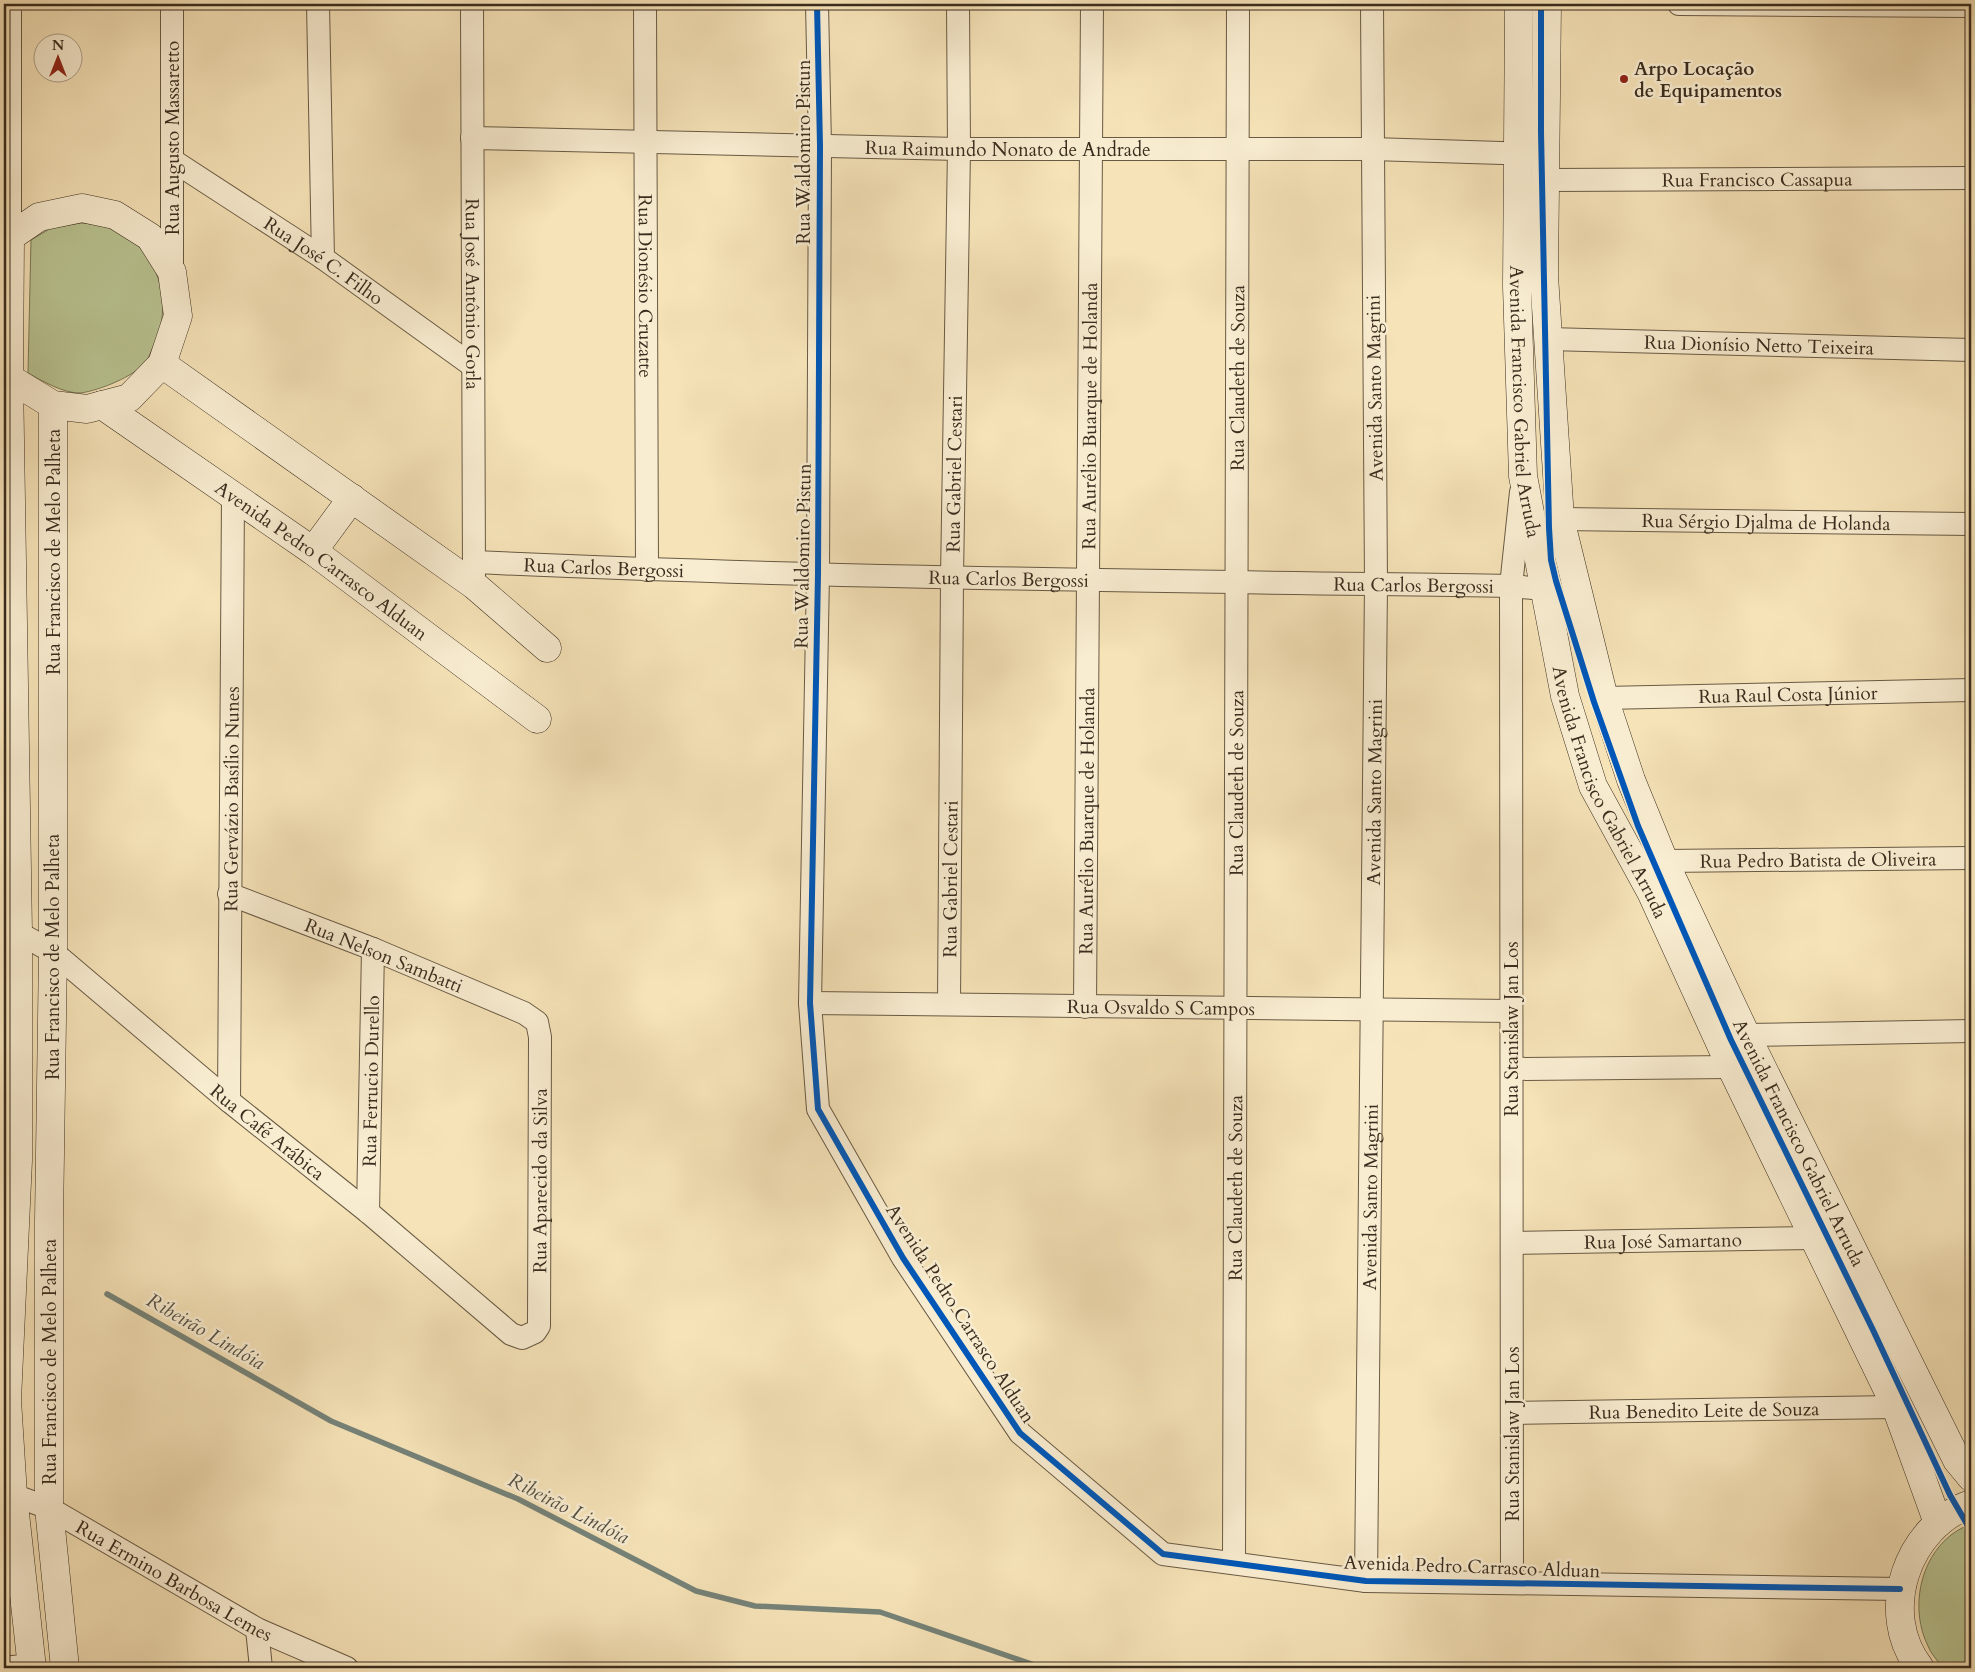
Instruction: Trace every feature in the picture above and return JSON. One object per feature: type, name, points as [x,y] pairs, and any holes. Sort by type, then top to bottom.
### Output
[{"type":"street","points":[[10,4],[10,237]]},
{"type":"street","name":"Rua Augusto Massaretto","points":[[172,4],[172,272]]},
{"type":"street","points":[[318,4],[323,258]]},
{"type":"street","name":"Rua José Antônio Gorla","points":[[472,4],[474,574]]},
{"type":"street","name":"Rua Dionésio Cruzatte","points":[[646,4],[647,570]]},
{"type":"street","name":"Rua Waldomiro Pistun","points":[[817,4],[820,146],[818,574],[810,1003],[818,1109]]},
{"type":"street","name":"Rua Gabriel Cestari","points":[[949,1004],[952,577],[959,150],[958,4]]},
{"type":"street","name":"Rua Aurélio Buarque de Holanda","points":[[1085,1007],[1092,4]]},
{"type":"street","name":"Rua Claudeth de Souza","points":[[1234,1563],[1235,582],[1238,4]]},
{"type":"street","name":"Avenida Santo Magrini","points":[[1366,1581],[1376,584],[1372,4]]},
{"type":"street","name":"Avenida Francisco Gabriel Arruda","points":[[1519,4],[1537,162],[1560,519],[1604,698],[1631,780],[1664,861],[1746,1034],[1957,1460],[1971,1477]]},
{"type":"street","name":"Avenida Francisco Gabriel Arruda","points":[[1547,4],[1537,162],[1518,286],[1522,476],[1565,696],[1593,786],[1651,892],[1731,1067],[1896,1407],[1938,1523]]},
{"type":"street","points":[[1679,4],[1971,6]]},
{"type":"street","name":"Rua Raimundo Nonato de Andrade","points":[[472,138],[959,150],[1372,149],[1537,162]]},
{"type":"street","name":"Rua José C. Filho","points":[[172,160],[323,258],[473,366]]},
{"type":"street","name":"Rua Francisco Cassapua","points":[[1537,162],[1971,178]]},
{"type":"street","points":[[10,237],[39,217],[82,208],[115,215],[150,237],[172,272],[178,316],[162,364],[129,398],[88,409],[53,405],[10,378]]},
{"type":"street","name":"Rua Francisco de Melo Palheta","points":[[10,237],[7,271],[7,312],[10,378],[11,928],[18,1160],[6,1403],[7,1493],[32,1667]]},
{"type":"street","name":"Rua Dionísio Netto Teixeira","points":[[1548,339],[1971,350]]},
{"type":"street","points":[[162,364],[352,498],[474,574],[547,648]]},
{"type":"street","name":"Rua Francisco de Melo Palheta","points":[[53,405],[53,952],[49,1221],[49,1508],[65,1668]]},
{"type":"street","name":"Avenida Pedro Carrasco Alduan","points":[[102,405],[313,552],[537,719]]},
{"type":"street","name":"Rua Stanislaw Jan Los","points":[[1512,1583],[1511,586],[1522,476]]},
{"type":"street","name":"Rua Gervázio Basílio Nunes","points":[[229,1101],[233,496]]},
{"type":"street","points":[[313,552],[352,498]]},
{"type":"street","name":"Rua Sérgio Djalma de Holanda","points":[[1560,519],[1971,524]]},
{"type":"street","name":"Rua Carlos Bergossi","points":[[474,574],[647,570],[1089,582],[1511,586],[1544,589]]},
{"type":"street","name":"Rua Raul Costa Júnior","points":[[1604,698],[1971,690]]},
{"type":"street","name":"Rua Pedro Batista de Oliveira","points":[[1664,861],[1971,858]]},
{"type":"street","name":"Rua Nelson Sambatti","points":[[229,894],[373,949],[524,1013],[536,1022]]},
{"type":"street","name":"Rua Café Arábica","points":[[11,928],[53,952],[229,1101],[368,1212],[511,1334],[516,1337],[529,1336]]},
{"type":"street","name":"Rua Ferrucio Durello","points":[[368,1212],[373,949]]},
{"type":"street","name":"Rua Osvaldo S Campos","points":[[810,1003],[1511,1011]]},
{"type":"street","name":"Rua Aparecido da Silva","points":[[529,1336],[539,1326],[540,1037],[536,1022]]},
{"type":"street","points":[[1746,1034],[1971,1031]]},
{"type":"street","points":[[1512,1068],[1731,1067]]},
{"type":"street","name":"Avenida Pedro Carrasco Alduan","points":[[818,1109],[903,1258],[1020,1434],[1163,1554],[1366,1581],[1900,1589]]},
{"type":"street","name":"Rua José Samartano","points":[[1512,1243],[1814,1238]]},
{"type":"street","name":"Rua Benedito Leite de Souza","points":[[1512,1412],[1896,1407]]},
{"type":"street","name":"Rua Ermino Barbosa Lemes","points":[[7,1493],[49,1508],[257,1629],[346,1668]]},
{"type":"street","points":[[1920,1668],[1912,1659],[1900,1625],[1900,1589],[1910,1556],[1938,1523],[1958,1508],[1971,1504]]},
{"type":"street","points":[[257,1629],[261,1668]]},
{"type":"street","points":[[4,1668],[32,1667]]},
{"type":"green space","points":[[81,223],[111,227],[127,236],[140,248],[158,277],[162,293],[163,311],[154,345],[146,362],[140,368],[116,382],[97,389],[75,393],[61,389],[28,373],[31,240],[51,228]]},
{"type":"green space","points":[[1971,1523],[1971,1668],[1943,1668],[1931,1652],[1923,1632],[1919,1602],[1921,1586],[1931,1558],[1940,1545],[1953,1533]]},
{"type":"waterway","name":"Ribeirão Lindóia","points":[[107,1294],[331,1421],[518,1499],[696,1591],[755,1606],[880,1612],[1043,1668]]},
{"type":"cycle path","points":[[817,4],[820,146],[818,574],[810,1003],[818,1109],[903,1258],[1020,1433],[1163,1554],[1366,1581],[1900,1589]]},
{"type":"cycle path","points":[[1541,4],[1541,132],[1549,528],[1551,560],[1556,581],[1594,702],[1638,826],[1731,1040],[1873,1330],[1950,1495],[1971,1531]]},
{"type":"place","name":"Arpo Locação de Equipamentos","points":[[1624,79]]}]
